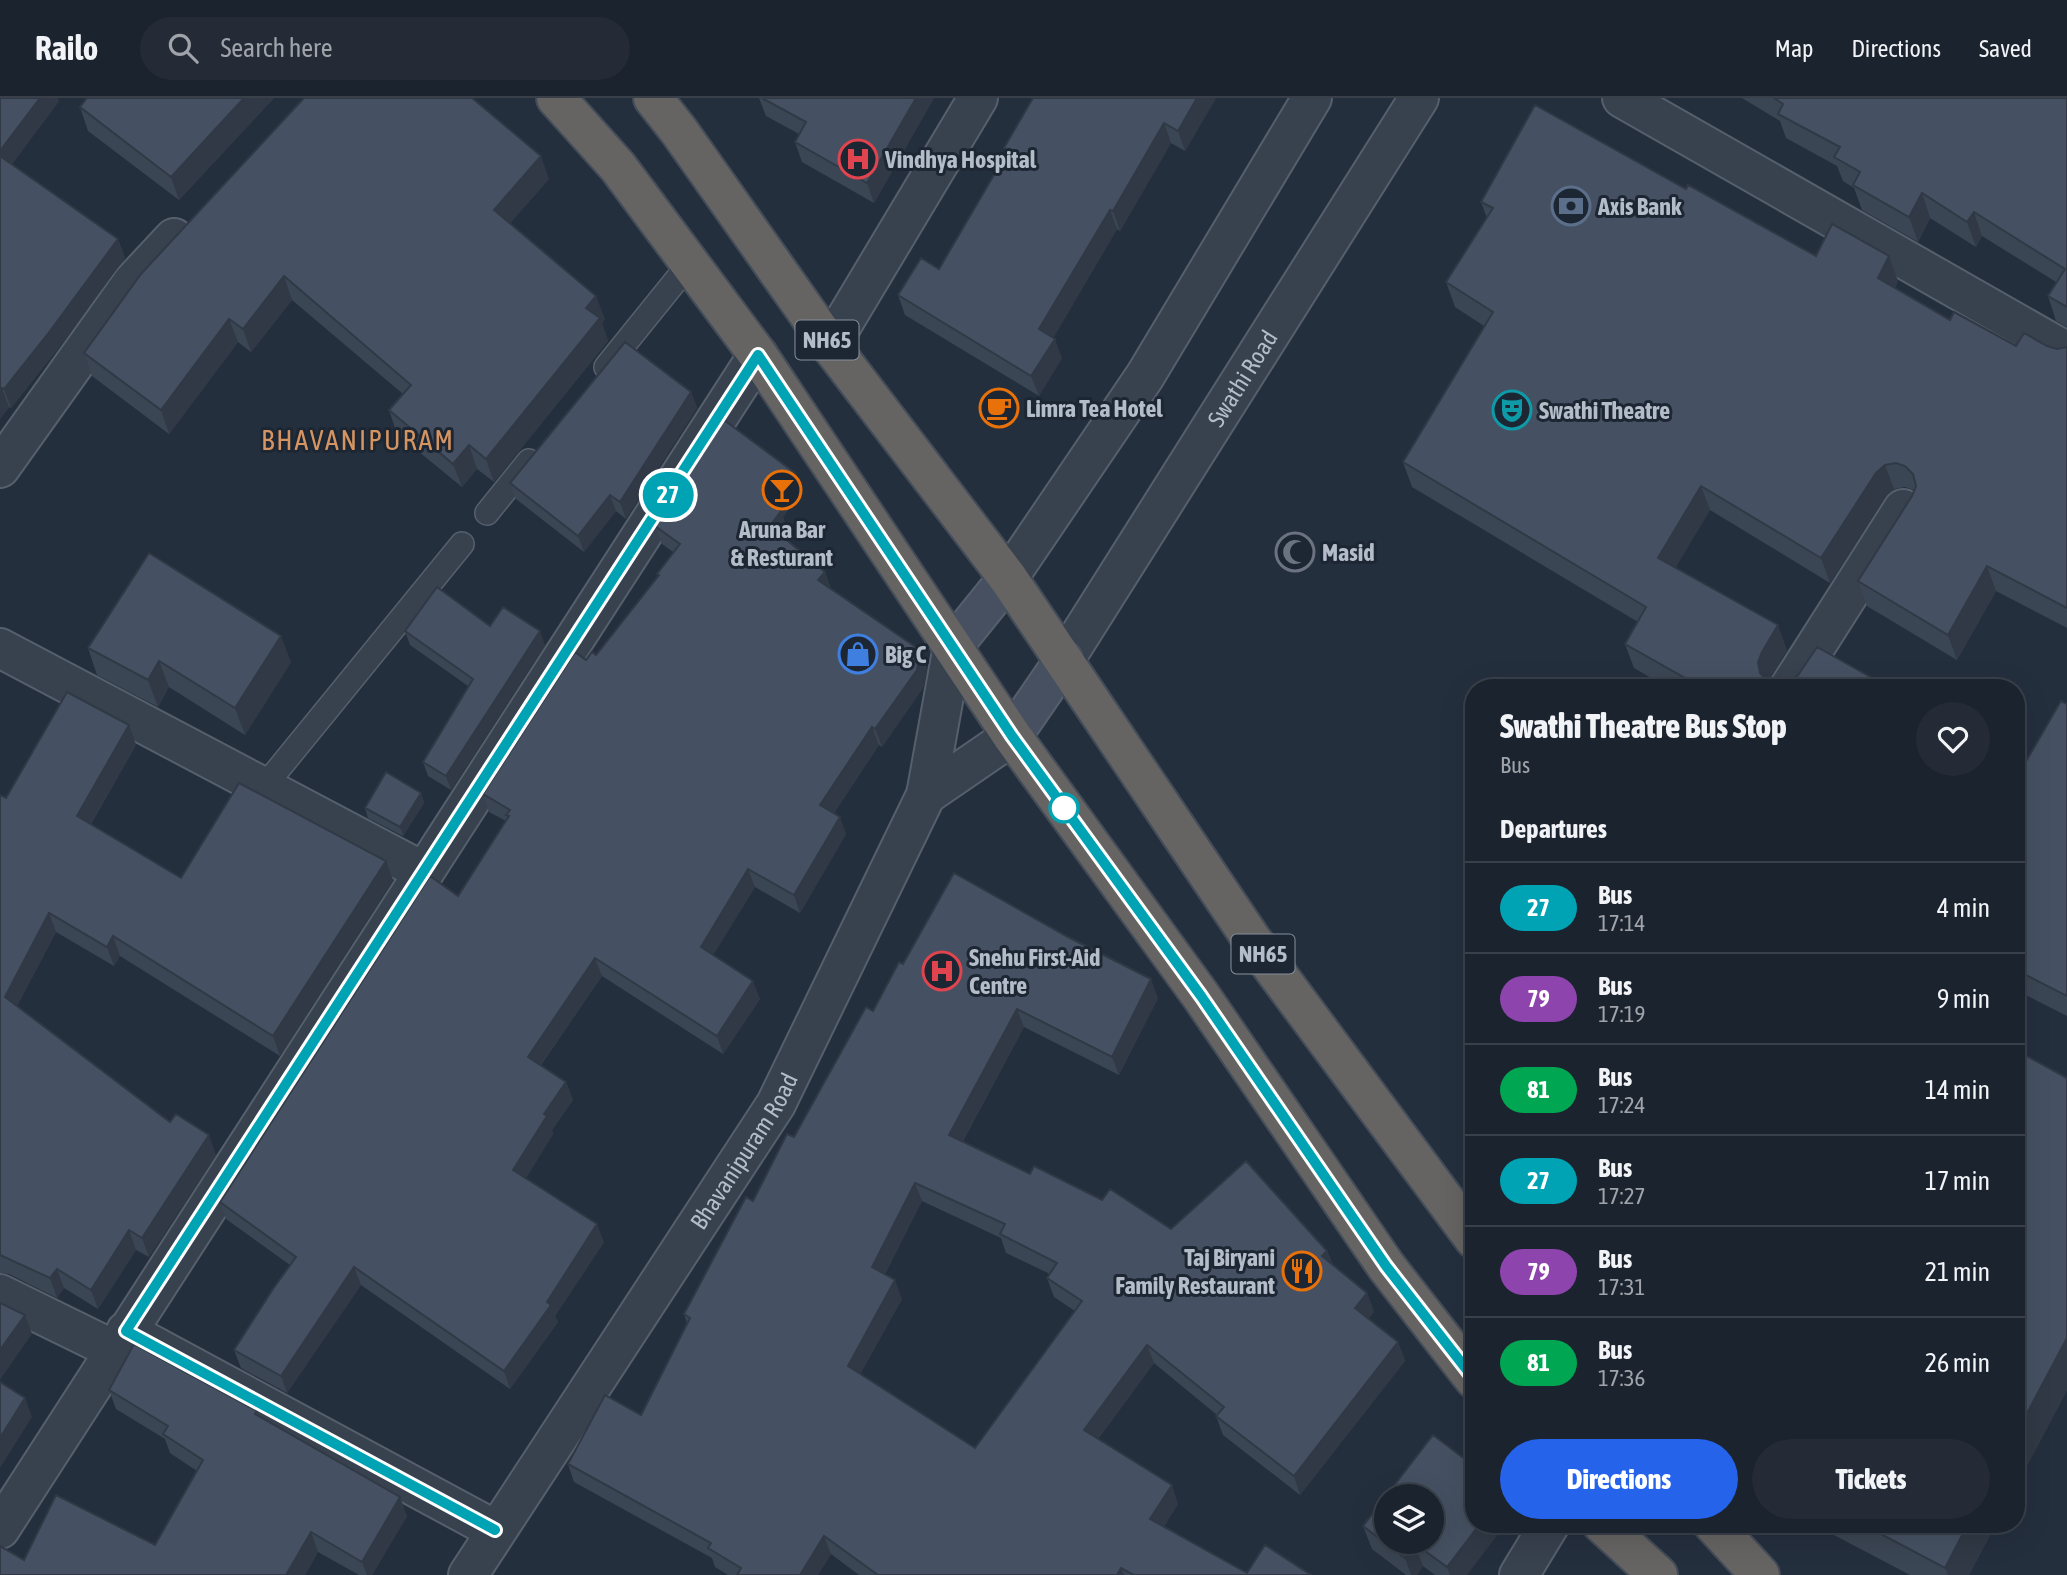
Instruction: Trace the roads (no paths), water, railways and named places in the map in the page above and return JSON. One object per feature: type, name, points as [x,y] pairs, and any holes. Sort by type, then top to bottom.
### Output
[{"type":"highway","name":"NH65","points":[[556,98],[618,167],[758,355],[1012,736],[1201,996],[1386,1266],[1465,1367]]},
{"type":"highway","name":"NH65","points":[[653,98],[830,345],[1008,578],[1252,940],[1465,1222]]},
{"type":"highway","points":[[1612,1533],[1658,1575]]},
{"type":"highway","points":[[1721,1533],[1760,1575]]},
{"type":"main road","points":[[953,646],[1008,578]]},
{"type":"main road","points":[[1012,736],[1065,659]]},
{"type":"street","points":[[830,345],[978,98]]},
{"type":"street","points":[[1008,578],[1146,376],[1312,98]]},
{"type":"street","name":"Swathi Road","points":[[1065,659],[1419,98]]},
{"type":"street","points":[[1622,98],[2067,352]]},
{"type":"street","points":[[0,468],[132,283],[199,212]]},
{"type":"street","points":[[0,1529],[758,355]]},
{"type":"street","points":[[1795,679],[1903,509]]},
{"type":"street","points":[[926,795],[953,646]]},
{"type":"street","points":[[0,648],[424,872]]},
{"type":"street","name":"Bhavanipuram Road","points":[[468,1575],[776,1104],[926,795],[1012,736]]},
{"type":"street","points":[[0,1294],[120,1341],[495,1530]]},
{"type":"street","points":[[1519,1575],[1545,1533]]},
{"type":"lane","points":[[593,383],[690,263]]},
{"type":"lane","points":[[487,513],[540,448]]},
{"type":"lane","points":[[263,788],[462,544]]},
{"type":"place","name":"Vindhya Hospital","points":[[858,159]]},
{"type":"place","name":"Axis Bank","points":[[1571,206]]},
{"type":"place","name":"Limra Tea Hotel","points":[[999,408]]},
{"type":"place","name":"Swathi Theatre","points":[[1512,410]]},
{"type":"place","name":"Aruna Bar & Resturant","points":[[782,490]]},
{"type":"place","name":"Masid","points":[[1295,552]]},
{"type":"place","name":"Big C","points":[[858,654]]},
{"type":"place","name":"Snehu First-Aid Centre","points":[[942,971]]},
{"type":"place","name":"Taj Biryani Family Restaurant","points":[[1302,1271]]},
{"type":"district","name":"BHAVANIPURAM","points":[[358,440]]}]
